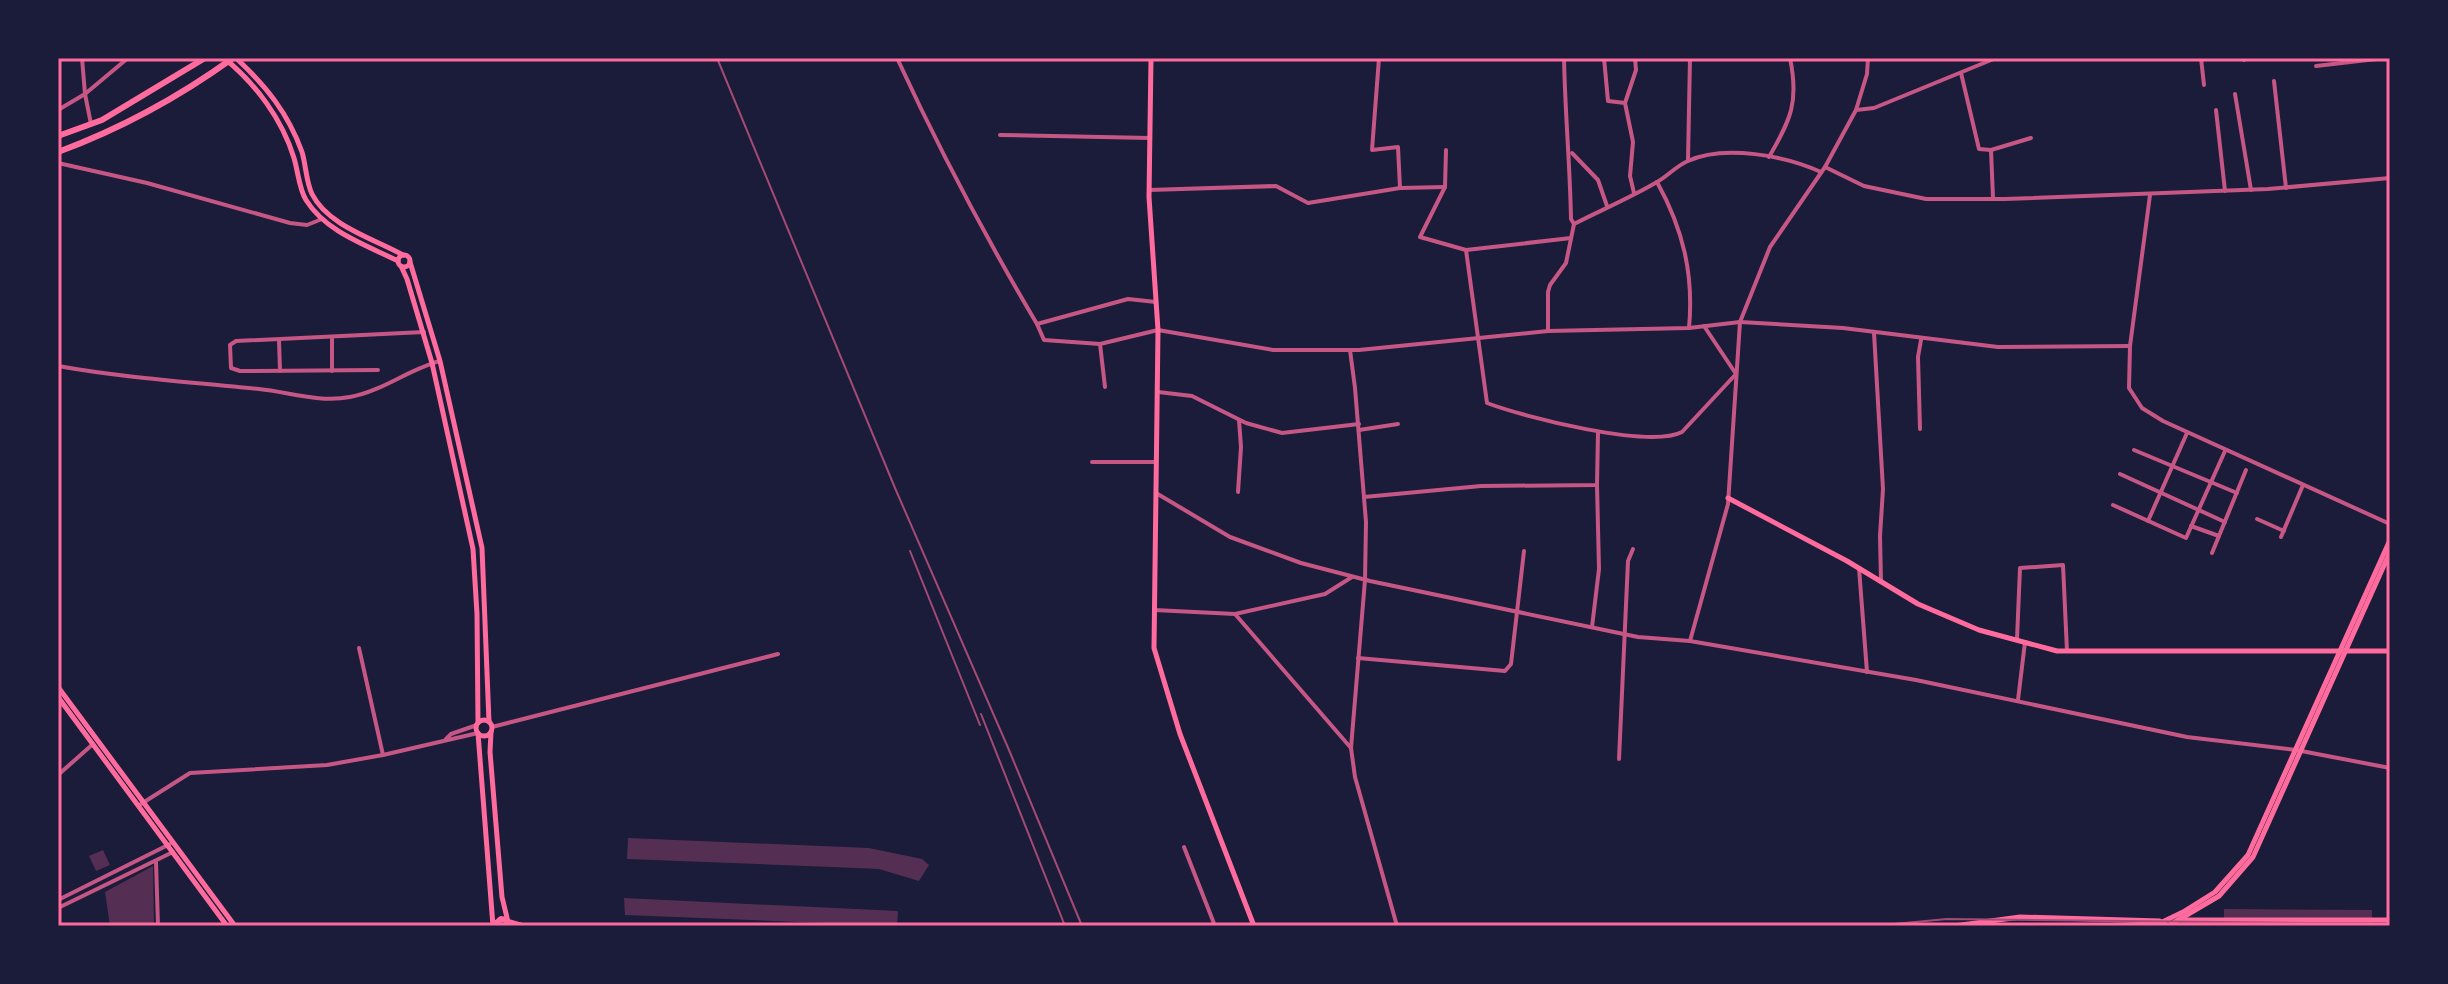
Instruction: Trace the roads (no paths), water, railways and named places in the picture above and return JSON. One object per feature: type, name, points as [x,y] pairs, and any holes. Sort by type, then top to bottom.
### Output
[{"type":"main road","points":[[58,136],[102,120],[205,58]]},
{"type":"main road","points":[[1151,58],[1149,190],[1158,330],[1154,648],[1180,734],[1254,926]]},
{"type":"main road","points":[[58,152],[108,133],[230,59]]},
{"type":"main road","points":[[230,59],[278,103],[294,128],[312,194],[328,212],[339,221],[409,257],[440,361],[482,548],[490,752],[502,897],[509,924]]},
{"type":"main road","points":[[230,59],[271,108],[286,132],[304,198],[322,219],[339,232],[400,264],[407,266],[410,262]]},
{"type":"main road","points":[[403,255],[400,264],[432,363],[473,549],[478,733],[493,926]]},
{"type":"main road","points":[[1728,498],[1859,568],[1918,604],[1979,630],[2025,642],[2067,651],[2390,651]]},
{"type":"main road","points":[[2168,926],[2219,896],[2253,857],[2390,540]]},
{"type":"main road","points":[[2341,652],[2390,552]]},
{"type":"main road","points":[[474,564],[482,564]]},
{"type":"main road","points":[[58,687],[170,844],[235,926]]},
{"type":"main road","points":[[58,697],[141,804]]},
{"type":"main road","points":[[478,724],[483,720],[490,727]]},
{"type":"main road","points":[[478,733],[484,736],[490,727]]},
{"type":"main road","points":[[2154,926],[2215,892],[2248,855],[2300,751]]},
{"type":"main road","points":[[176,851],[227,926]]},
{"type":"main road","points":[[1954,926],[2020,917],[2162,921],[2390,920]]},
{"type":"main road","points":[[493,926],[498,920],[522,926]]},
{"type":"main road","points":[[2129,920],[2139,926]]},
{"type":"street","points":[[82,58],[91,124]]},
{"type":"street","points":[[58,110],[85,94],[128,58]]},
{"type":"street","points":[[897,58],[988,240],[1044,340],[1100,344],[1158,330],[1273,350],[1350,350],[1548,331],[1689,328],[1740,322],[1874,332],[1998,347],[2130,346]]},
{"type":"street","points":[[1356,58],[1368,58]]},
{"type":"street","points":[[1379,58],[1372,150],[1398,147],[1400,188]]},
{"type":"street","points":[[1548,331],[1548,292],[1566,263],[1574,224],[1571,219],[1564,58]]},
{"type":"street","points":[[1604,58],[1608,101],[1625,103]]},
{"type":"street","points":[[1634,193],[1630,176],[1633,142],[1625,103],[1636,70],[1635,58]]},
{"type":"street","points":[[1688,160],[1690,58]]},
{"type":"street","points":[[1769,157],[1790,120],[1794,96],[1790,58]]},
{"type":"street","points":[[1690,641],[1728,498],[1740,322],[1770,247],[1823,170],[1856,110],[1867,74],[1868,58]]},
{"type":"street","points":[[1856,110],[1874,108],[1996,58]]},
{"type":"street","points":[[2201,58],[2204,85]]},
{"type":"street","points":[[2316,66],[2385,58]]},
{"type":"street","points":[[1961,73],[1979,149],[1991,150],[2031,138]]},
{"type":"street","points":[[2274,81],[2286,188]]},
{"type":"street","points":[[2235,94],[2251,190]]},
{"type":"street","points":[[2216,110],[2225,191]]},
{"type":"street","points":[[1000,135],[1150,138]]},
{"type":"street","points":[[1446,150],[1445,187],[1420,237],[1466,250],[1572,238]]},
{"type":"street","points":[[1991,150],[1993,198]]},
{"type":"street","points":[[1570,151],[1598,180],[1607,206]]},
{"type":"street","points":[[1574,224],[1657,182],[1688,160],[1728,154],[1769,157],[1802,164],[1864,186],[1926,199],[2150,195],[2286,188],[2390,178]]},
{"type":"street","points":[[58,163],[147,183],[290,223],[307,225],[322,219],[328,212]]},
{"type":"street","points":[[1657,182],[1680,230],[1687,254],[1691,303],[1689,328]]},
{"type":"street","points":[[1149,190],[1276,186],[1308,203],[1400,188],[1445,187]]},
{"type":"street","points":[[2150,195],[2130,346],[2129,388],[2133,398],[2142,408],[2187,433],[2390,524]]},
{"type":"street","points":[[1466,250],[1487,403],[1598,432],[1673,437],[1682,432],[1736,374]]},
{"type":"street","points":[[1037,324],[1128,299],[1156,302]]},
{"type":"street","points":[[1704,326],[1736,374]]},
{"type":"street","points":[[378,370],[240,371],[231,368],[230,345],[236,341],[332,339],[424,332]]},
{"type":"street","points":[[1874,332],[1883,489],[1881,582]]},
{"type":"street","points":[[332,339],[332,371]]},
{"type":"street","points":[[279,340],[280,371]]},
{"type":"street","points":[[1920,429],[1918,357],[1921,340]]},
{"type":"street","points":[[1100,344],[1105,387]]},
{"type":"street","points":[[1350,350],[1364,497],[1365,580],[1351,748],[1355,777],[1397,926]]},
{"type":"street","points":[[58,366],[137,378],[263,389],[315,398],[345,398],[370,393],[440,361]]},
{"type":"street","points":[[1158,392],[1192,396],[1239,420],[1282,433],[1398,424]]},
{"type":"street","points":[[1238,492],[1239,420]]},
{"type":"street","points":[[1592,627],[1599,569],[1598,432]]},
{"type":"street","points":[[2148,521],[2187,433]]},
{"type":"street","points":[[2134,450],[2237,493]]},
{"type":"street","points":[[2113,505],[2186,538],[2225,451]]},
{"type":"street","points":[[1092,462],[1156,462]]},
{"type":"street","points":[[2212,553],[2246,470]]},
{"type":"street","points":[[2120,474],[2225,522]]},
{"type":"street","points":[[1364,497],[1481,486],[1597,485]]},
{"type":"street","points":[[2257,519],[2282,534],[2303,485]]},
{"type":"street","points":[[1156,493],[1230,537],[1301,563],[1365,580],[1624,634],[1690,641],[2018,700],[2187,737],[2300,751],[2390,768]]},
{"type":"street","points":[[2191,526],[2219,536]]},
{"type":"street","points":[[1619,759],[1628,561],[1633,549]]},
{"type":"street","points":[[1358,658],[1505,671],[1511,664],[1524,551]]},
{"type":"street","points":[[2017,640],[2020,568],[2063,565],[2067,651]]},
{"type":"street","points":[[1859,568],[1867,672]]},
{"type":"street","points":[[1154,610],[1235,614],[1325,594],[1352,577]]},
{"type":"street","points":[[1235,614],[1351,748]]},
{"type":"street","points":[[2018,700],[2025,642]]},
{"type":"street","points":[[359,648],[383,755]]},
{"type":"street","points":[[490,727],[778,654]]},
{"type":"street","points":[[446,739],[451,734],[478,724]]},
{"type":"street","points":[[141,804],[190,773],[327,765],[478,733]]},
{"type":"street","points":[[58,775],[93,744]]},
{"type":"street","points":[[58,900],[170,844]]},
{"type":"street","points":[[1184,847],[1215,926]]},
{"type":"street","points":[[58,908],[176,851]]},
{"type":"street","points":[[156,862],[158,926]]},
{"type":"railway","points":[[717,58],[895,488],[1082,926]]},
{"type":"railway","points":[[910,551],[980,725]]},
{"type":"railway","points":[[981,714],[1065,926]]},
{"type":"railway","points":[[1872,926],[1947,919],[2390,924]]}]
